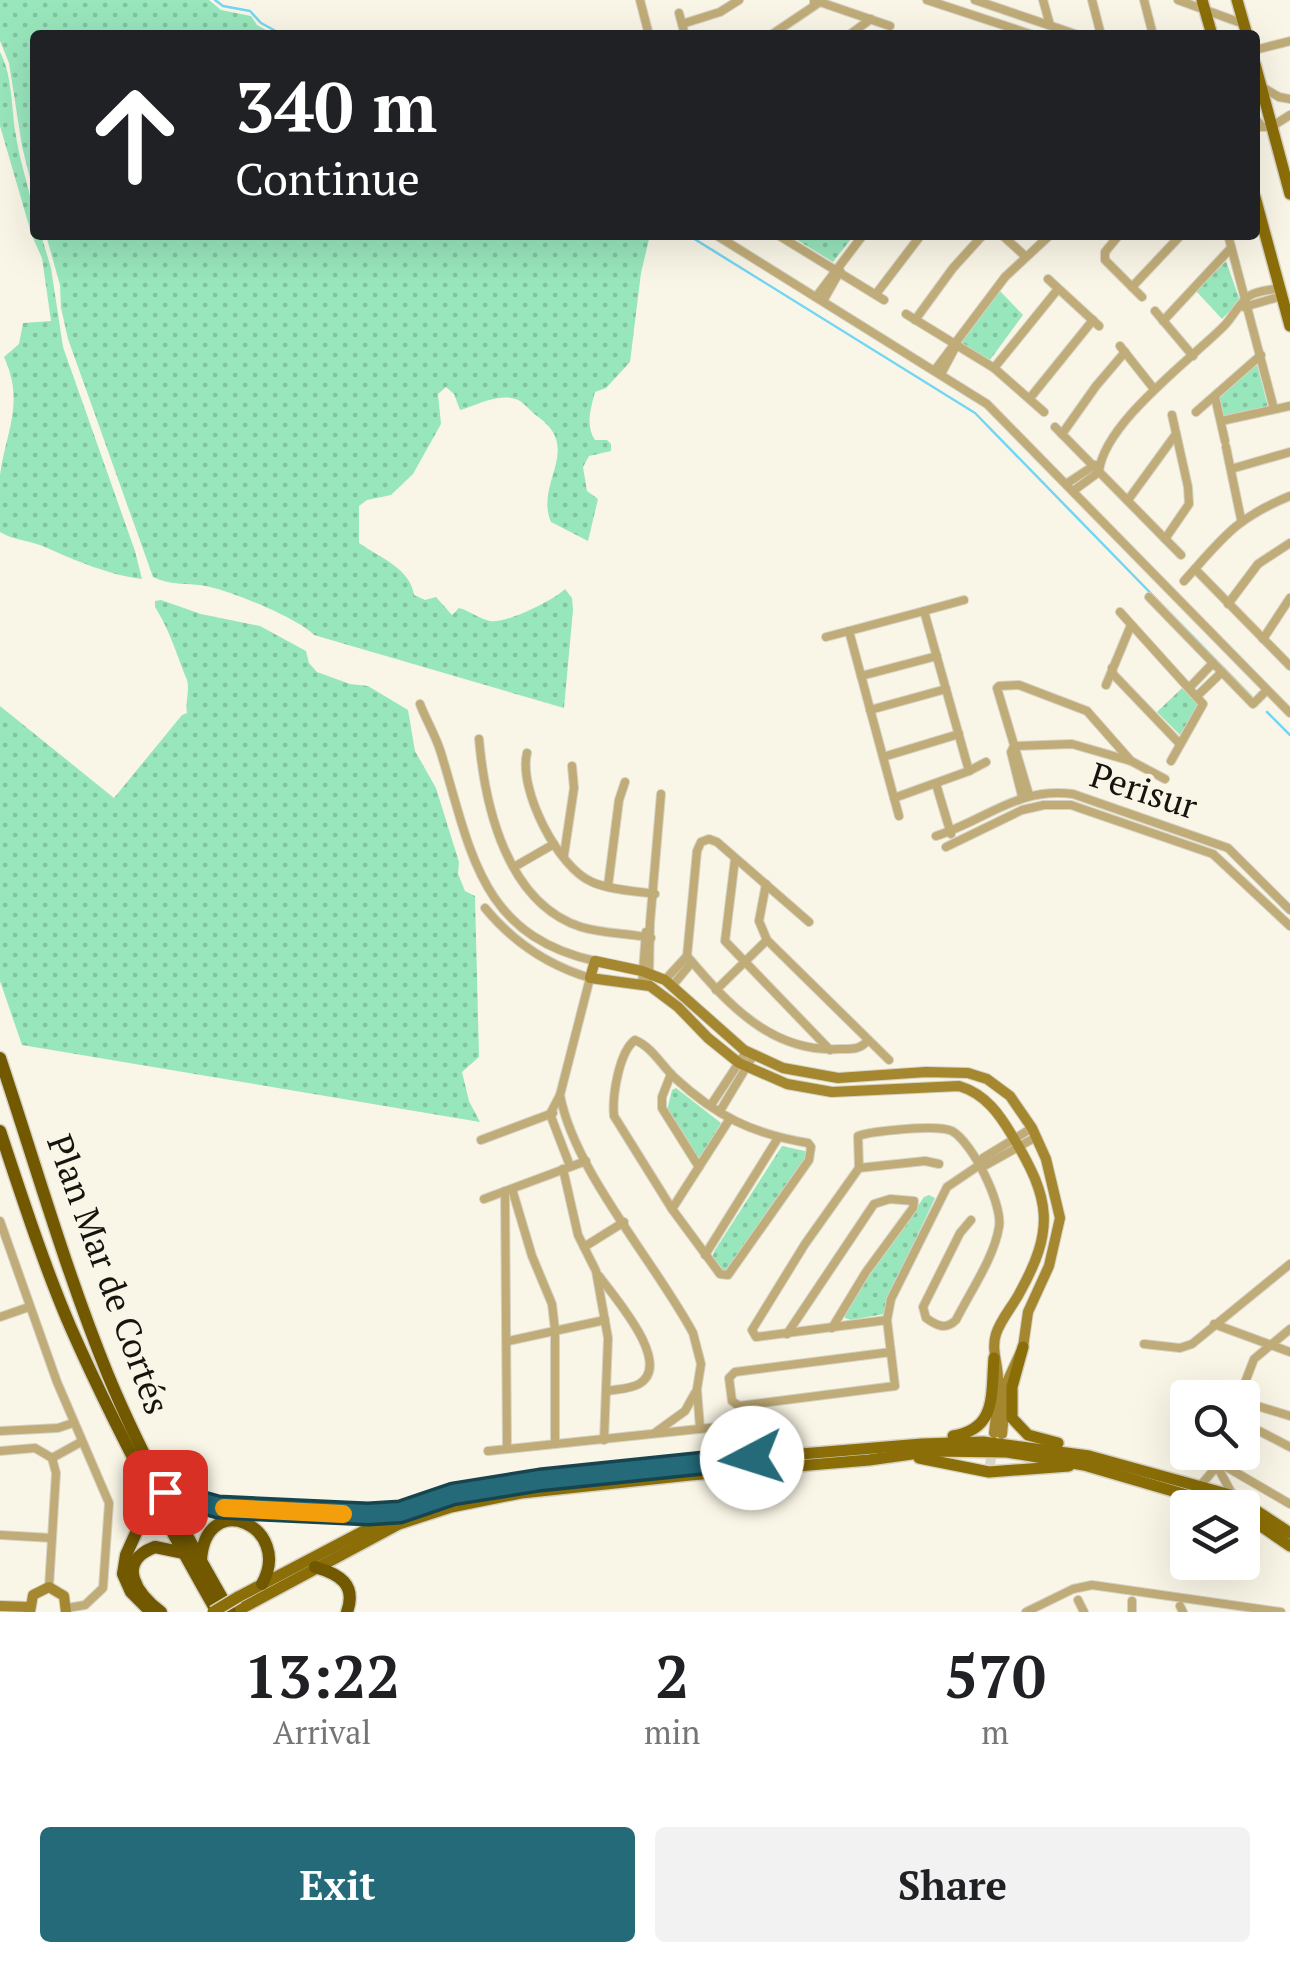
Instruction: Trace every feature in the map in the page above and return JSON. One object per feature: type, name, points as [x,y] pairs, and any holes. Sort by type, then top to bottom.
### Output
[{"type":"highway","name":"Plan Mar de Cortés","points":[[0,1058],[96,1344],[128,1420],[201,1562],[237,1607]]},
{"type":"highway","name":"Plan Mar de Cortés","points":[[0,1132],[58,1296],[144,1480],[215,1612]]},
{"type":"highway","points":[[144,1480],[144,1515],[126,1554],[123,1574],[130,1592],[151,1612]]},
{"type":"highway","points":[[165,1492],[201,1504],[236,1509],[344,1514],[400,1512]]},
{"type":"highway","points":[[201,1562],[206,1535],[214,1527],[232,1519],[244,1521],[268,1548],[270,1567],[262,1584]]},
{"type":"highway","points":[[160,1612],[136,1586],[132,1576],[136,1562],[143,1552],[154,1547],[184,1554]]},
{"type":"highway","points":[[315,1566],[334,1573],[347,1584],[347,1612]]},
{"type":"main road","points":[[1237,0],[1245,30]]},
{"type":"main road","points":[[1204,5],[1211,30]]},
{"type":"main road","points":[[1260,81],[1290,194]]},
{"type":"main road","points":[[1260,214],[1290,326]]},
{"type":"main road","points":[[1023,1347],[1010,1412],[1014,1423],[1028,1435],[1087,1460],[1191,1490]]},
{"type":"main road","points":[[922,1444],[970,1433],[982,1425],[990,1403],[994,1354]]},
{"type":"main road","points":[[237,1607],[262,1584],[400,1512],[453,1494],[540,1480],[922,1444],[1000,1444],[1087,1460],[1208,1490]]},
{"type":"main road","points":[[215,1612],[237,1607],[400,1524],[482,1500],[690,1475],[975,1450],[1087,1460]]},
{"type":"main road","points":[[905,1456],[994,1469],[1087,1460]]},
{"type":"main road","points":[[1260,1517],[1290,1534]]},
{"type":"main road","points":[[1260,1525],[1290,1546]]},
{"type":"street","points":[[640,0],[648,30]]},
{"type":"street","points":[[682,24],[720,12],[739,0]]},
{"type":"street","points":[[927,0],[1015,30]]},
{"type":"street","points":[[975,0],[1064,30]]},
{"type":"street","points":[[1044,0],[1050,25]]},
{"type":"street","points":[[1092,0],[1101,30]]},
{"type":"street","points":[[1144,0],[1153,30]]},
{"type":"street","points":[[1178,0],[1204,5],[1245,30]]},
{"type":"street","points":[[778,30],[817,2],[890,26]]},
{"type":"street","points":[[996,4],[1002,25]]},
{"type":"street","points":[[678,13],[684,30]]},
{"type":"street","points":[[856,30],[871,19]]},
{"type":"street","points":[[1260,49],[1290,41]]},
{"type":"street","points":[[1262,87],[1290,99]]},
{"type":"street","points":[[1260,124],[1272,127],[1290,115]]},
{"type":"street","points":[[724,240],[987,404],[1290,714]]},
{"type":"street","points":[[789,240],[880,297],[918,240]]},
{"type":"street","points":[[819,299],[859,240]]},
{"type":"street","points":[[916,320],[978,240]]},
{"type":"street","points":[[1007,240],[1025,256]]},
{"type":"street","points":[[938,372],[982,304],[1044,240]]},
{"type":"street","points":[[1115,240],[1104,256],[1142,298]]},
{"type":"street","points":[[1132,287],[1176,240]]},
{"type":"street","points":[[1229,240],[1274,409]]},
{"type":"street","points":[[1163,321],[1231,248]]},
{"type":"street","points":[[1030,398],[1096,323],[1048,279]]},
{"type":"street","points":[[994,368],[1058,289]]},
{"type":"street","points":[[1070,487],[1097,467],[1154,389],[1193,356],[1250,296],[1281,292]]},
{"type":"street","points":[[1155,311],[1193,356]]},
{"type":"street","points":[[906,314],[994,368],[1044,412]]},
{"type":"street","points":[[1154,389],[1123,350],[1059,431],[1181,555]]},
{"type":"street","points":[[1196,412],[1261,356]]},
{"type":"street","points":[[1215,397],[1241,519]]},
{"type":"street","points":[[1221,421],[1290,406]]},
{"type":"street","points":[[1166,539],[1189,504],[1172,415]]},
{"type":"street","points":[[1128,500],[1176,434]]},
{"type":"street","points":[[1231,470],[1288,452],[1290,465]]},
{"type":"street","points":[[1184,582],[1216,542],[1241,519],[1290,496]]},
{"type":"street","points":[[1228,604],[1258,564],[1290,543]]},
{"type":"street","points":[[1195,569],[1290,666]]},
{"type":"street","points":[[1149,597],[1252,704],[1268,690]]},
{"type":"street","points":[[1263,639],[1290,598]]},
{"type":"street","points":[[826,636],[964,600]]},
{"type":"street","points":[[924,611],[969,771]]},
{"type":"street","points":[[1120,612],[1190,687],[1202,706],[1172,761]]},
{"type":"street","points":[[1106,685],[1131,625]]},
{"type":"street","points":[[849,632],[900,816]]},
{"type":"street","points":[[861,676],[937,656]]},
{"type":"street","points":[[1190,687],[1213,663]]},
{"type":"street","points":[[1112,668],[1113,674],[1180,744]]},
{"type":"street","points":[[1197,696],[1222,672]]},
{"type":"street","points":[[1026,795],[1018,751],[997,688],[1012,683],[1087,712],[1131,761]]},
{"type":"street","points":[[870,710],[946,689]]},
{"type":"street","points":[[420,704],[438,743],[462,834],[492,893],[533,937],[561,953],[669,982],[750,1054],[797,1072],[838,1078],[926,1072],[977,1075],[1010,1096],[1034,1132],[1052,1176],[1060,1218],[1050,1266],[1031,1302],[1023,1347],[1006,1390],[998,1434],[996,1336],[1034,1267],[1046,1228],[1040,1189],[990,1104],[972,1090],[929,1085],[832,1092],[787,1084],[742,1065],[646,978],[590,978],[559,967],[526,948],[485,908]]},
{"type":"street","points":[[883,756],[958,734]]},
{"type":"street","points":[[479,739],[488,804],[514,867],[536,897],[563,919],[600,932],[648,937]]},
{"type":"street","points":[[1014,746],[1072,744],[1131,761],[1165,778]]},
{"type":"street","points":[[527,753],[525,774],[531,794],[564,857],[584,878],[654,894]]},
{"type":"street","points":[[894,798],[986,762]]},
{"type":"street","points":[[564,857],[574,788],[572,766]]},
{"type":"street","points":[[608,886],[624,782]]},
{"type":"street","points":[[936,784],[950,832]]},
{"type":"street","name":"Perisur","points":[[936,836],[1026,795],[1054,792],[1080,796],[1234,852],[1290,910]]},
{"type":"street","points":[[646,978],[662,794]]},
{"type":"street","name":"Perisur","points":[[950,832],[950,845],[1022,810],[1059,804],[1083,809],[1219,858],[1290,926]]},
{"type":"street","points":[[669,982],[689,959],[697,851],[704,840],[717,842],[809,922]]},
{"type":"street","name":"Perisur","points":[[1206,852],[1209,840]]},
{"type":"street","points":[[514,867],[554,844]]},
{"type":"street","points":[[735,859],[724,931],[728,946],[830,1050]]},
{"type":"street","points":[[766,884],[759,921],[767,940],[888,1060]]},
{"type":"street","points":[[1261,897],[1269,888]]},
{"type":"street","points":[[716,990],[767,940]]},
{"type":"street","points":[[689,959],[739,1014],[769,1033],[790,1042],[830,1050],[858,1048],[867,1041]]},
{"type":"street","points":[[595,961],[560,1095],[550,1114],[567,1168],[570,1209],[584,1247],[651,1359],[648,1377],[640,1384],[608,1391]]},
{"type":"street","points":[[631,1041],[641,1042],[671,1074],[715,1108],[729,1120],[808,1144],[812,1150],[809,1160],[728,1275],[720,1274],[672,1210],[616,1121],[612,1109],[631,1041]]},
{"type":"street","points":[[715,1108],[750,1054]]},
{"type":"street","points":[[671,1074],[662,1108],[699,1167]]},
{"type":"street","points":[[972,1090],[977,1075]]},
{"type":"street","points":[[560,1095],[562,1111],[586,1161],[693,1334],[702,1364],[697,1389],[700,1428]]},
{"type":"street","points":[[481,1140],[562,1111]]},
{"type":"street","points":[[672,1210],[729,1120]]},
{"type":"street","points":[[888,1320],[787,1334],[756,1336],[752,1332],[754,1323],[859,1168],[860,1135],[936,1128],[956,1134],[999,1208],[999,1228],[956,1320],[940,1326],[924,1315],[923,1307],[960,1233],[971,1220]]},
{"type":"street","points":[[891,1352],[736,1372],[729,1378],[730,1396],[739,1406],[895,1386],[888,1306],[947,1187],[978,1166],[983,1158],[996,1155],[1034,1132]]},
{"type":"street","points":[[705,1255],[778,1138]]},
{"type":"street","points":[[484,1199],[586,1161]]},
{"type":"street","points":[[859,1168],[925,1161],[939,1164]]},
{"type":"street","points":[[508,1190],[552,1304],[555,1444]]},
{"type":"street","points":[[507,1449],[508,1190]]},
{"type":"street","points":[[787,1334],[870,1209],[879,1201],[911,1200],[914,1204],[832,1328]]},
{"type":"street","points":[[0,1221],[73,1423],[109,1503],[106,1580],[98,1596],[67,1610],[60,1592],[49,1587],[37,1591],[30,1610],[0,1606]]},
{"type":"street","points":[[584,1247],[624,1222]]},
{"type":"street","points":[[1144,1344],[1187,1346],[1290,1264]]},
{"type":"street","points":[[596,1271],[605,1320],[608,1391],[604,1440]]},
{"type":"street","points":[[0,1317],[29,1308]]},
{"type":"street","points":[[1005,1317],[1017,1318],[1025,1324]]},
{"type":"street","points":[[508,1341],[605,1320]]},
{"type":"street","points":[[1214,1324],[1290,1352]]},
{"type":"street","points":[[1246,1380],[1254,1359],[1290,1329]]},
{"type":"street","points":[[994,1354],[1004,1362],[1016,1359]]},
{"type":"street","points":[[656,1432],[684,1411],[697,1389]]},
{"type":"street","points":[[1260,1407],[1286,1414],[1290,1404]]},
{"type":"street","points":[[0,1431],[58,1428],[73,1423]]},
{"type":"street","points":[[488,1451],[718,1427]]},
{"type":"street","points":[[1260,1431],[1290,1447]]},
{"type":"street","points":[[52,1458],[81,1442]]},
{"type":"street","points":[[0,1452],[35,1448],[52,1458],[56,1473],[49,1587]]},
{"type":"street","points":[[1200,1486],[1212,1470]]},
{"type":"street","points":[[1235,1470],[1290,1504]]},
{"type":"street","points":[[0,1535],[52,1538]]},
{"type":"street","points":[[1028,1611],[1074,1589],[1092,1585],[1281,1612]]},
{"type":"street","points":[[1078,1600],[1084,1612]]},
{"type":"street","points":[[1132,1601],[1132,1612]]},
{"type":"green space","points":[[0,0],[209,0],[221,10],[251,16],[266,30],[30,30],[30,179],[9,63],[0,41]]},
{"type":"green space","points":[[0,52],[30,197],[30,229],[0,126]]},
{"type":"green space","points":[[34,240],[43,240],[51,268],[63,347],[142,579],[104,571],[0,532],[0,475],[14,403],[4,357],[19,344],[23,323],[51,321],[42,258]]},
{"type":"green space","points":[[47,240],[649,240],[630,362],[606,388],[595,392],[591,410],[592,434],[595,440],[607,440],[611,451],[589,456],[583,467],[587,491],[598,499],[588,541],[551,522],[548,493],[558,453],[550,428],[513,398],[497,398],[460,410],[454,394],[446,387],[438,394],[441,424],[413,474],[391,495],[367,500],[359,506],[359,543],[401,571],[414,595],[425,600],[436,597],[452,615],[459,608],[490,621],[507,619],[541,605],[565,589],[572,598],[573,610],[564,708],[314,635],[277,612],[225,591],[153,577],[68,339],[60,285]]},
{"type":"green space","points":[[797,240],[850,240],[833,262]]},
{"type":"green space","points":[[1226,261],[1240,301],[1222,319],[1196,291]]},
{"type":"green space","points":[[999,290],[1023,315],[990,360],[960,343]]},
{"type":"green space","points":[[1257,364],[1268,407],[1222,417],[1217,400]]},
{"type":"green space","points":[[155,601],[201,614],[260,626],[306,651],[317,672],[368,686],[408,710],[415,751],[436,788],[459,862],[458,874],[465,891],[475,896],[479,1057],[462,1072],[469,1101],[480,1122],[22,1045],[0,981],[0,706],[114,798],[187,713],[187,680],[155,607]]},
{"type":"green space","points":[[1182,688],[1199,703],[1180,735],[1157,712]]},
{"type":"green space","points":[[676,1088],[721,1123],[701,1157],[697,1157],[667,1110]]},
{"type":"green space","points":[[782,1146],[805,1151],[808,1156],[730,1271],[721,1272],[712,1257],[715,1250]]},
{"type":"green space","points":[[929,1195],[935,1198],[884,1314],[845,1318],[845,1311]]},
{"type":"waterway","points":[[215,0],[223,6],[250,11],[274,30]]},
{"type":"waterway","points":[[696,240],[975,413],[1251,696]]},
{"type":"waterway","points":[[1267,712],[1290,735]]},
{"type":"tunnel","points":[[990,1465],[993,1444]]},
{"type":"slow traffic","points":[[224,1508],[343,1514]]},
{"type":"route","points":[[165,1492],[201,1504],[236,1509],[368,1514],[400,1512],[483,1488],[752,1458]]}]
